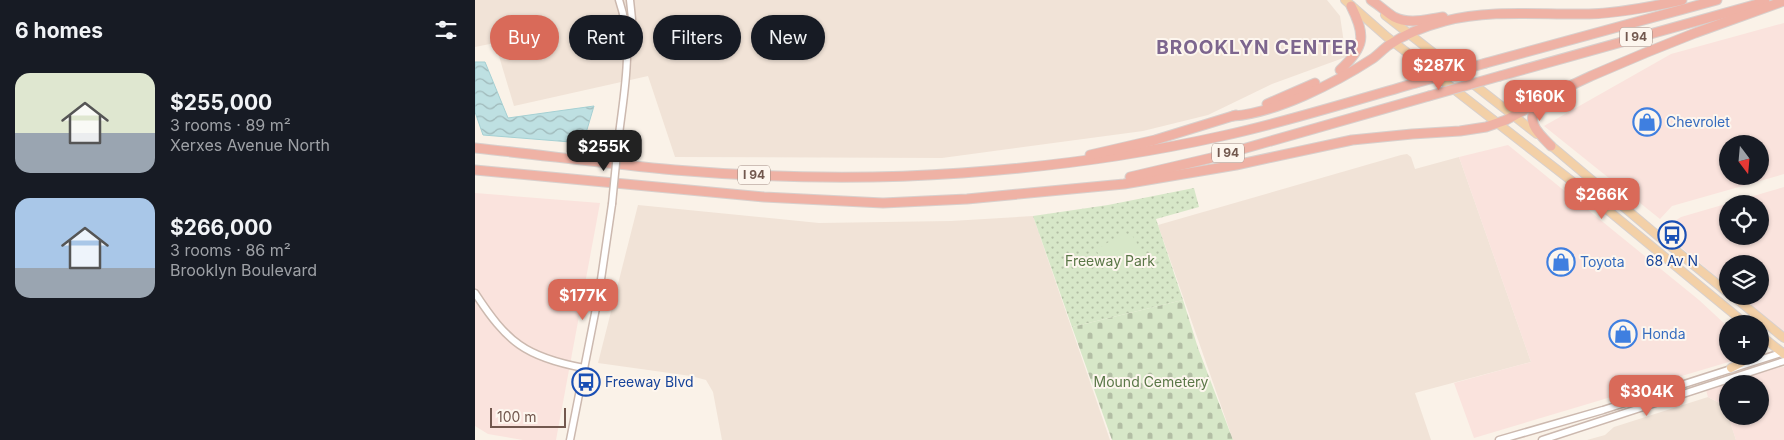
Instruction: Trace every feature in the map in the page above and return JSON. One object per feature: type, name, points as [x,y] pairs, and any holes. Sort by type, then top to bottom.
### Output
[{"type":"highway","points":[[1369,0],[1394,17],[1408,21],[1476,13],[1518,15]]},
{"type":"highway","points":[[1033,167],[1155,140],[1233,116],[1291,95],[1409,34],[1455,19],[1487,15],[1600,14],[1682,0]]},
{"type":"highway","name":"I 94","points":[[475,148],[673,169],[773,176],[896,176],[1033,167],[1135,153],[1224,136],[1717,0]]},
{"type":"highway","name":"I 94","points":[[475,170],[823,201],[916,202],[1023,194],[1104,182],[1169,169],[1772,0]]},
{"type":"highway","points":[[1023,194],[1124,184],[1243,163],[1352,140],[1461,131],[1498,123],[1591,76],[1695,33],[1784,1]]},
{"type":"highway","points":[[1340,70],[1355,55],[1362,39],[1359,26],[1348,3]]},
{"type":"highway","points":[[1233,116],[1249,115],[1299,98],[1373,59],[1390,44]]},
{"type":"highway","points":[[1544,99],[1534,109],[1532,120],[1540,135],[1551,146]]},
{"type":"main road","points":[[1369,0],[1409,34],[1514,115],[1719,286]]},
{"type":"main road","points":[[1348,3],[1390,44],[1498,123],[1597,201],[1735,315]]},
{"type":"main road","points":[[1744,305],[1784,338]]},
{"type":"main road","points":[[1729,310],[1733,315]]},
{"type":"main road","points":[[1769,342],[1784,355]]},
{"type":"main road","points":[[1731,368],[1737,365]]},
{"type":"street","points":[[619,0],[624,15]]},
{"type":"street","points":[[630,0],[630,15]]},
{"type":"street","points":[[570,440],[599,293],[626,60]]},
{"type":"street","points":[[475,293],[496,323],[520,346],[548,360],[584,368]]},
{"type":"street","points":[[1499,440],[1603,410],[1731,368],[1784,355]]},
{"type":"street","points":[[1542,440],[1683,394],[1784,355]]},
{"type":"shaded area","points":[[475,0],[1327,0],[1340,16],[1346,57],[1272,84],[1208,115],[1143,131],[942,158],[675,157],[648,76],[514,106],[500,60],[559,60],[559,15],[490,15],[490,44],[475,47]]},
{"type":"shaded area","points":[[1784,23],[1784,174],[1769,178],[1769,135],[1719,135],[1719,185],[1746,185],[1672,206],[1660,219],[1544,126],[1671,54]]},
{"type":"shaded area","points":[[1508,145],[1699,300],[1719,319],[1719,365],[1474,438],[1454,383],[1531,362],[1459,157]]},
{"type":"shaded area","points":[[1407,154],[1411,157],[1415,169],[1459,157],[1531,362],[1415,393],[1431,440],[1233,440],[1158,225]]},
{"type":"shaded area","points":[[1784,187],[1784,333],[1769,320],[1769,315],[1763,315],[1751,305],[1769,305],[1769,255],[1719,255],[1719,279],[1669,237],[1668,231],[1675,221],[1681,217],[1719,206],[1719,245],[1769,245],[1769,195],[1757,195]]},
{"type":"shaded area","points":[[475,193],[600,203],[556,440],[523,440],[488,434],[475,426]]},
{"type":"shaded area","points":[[638,205],[819,223],[951,221],[1033,216],[1110,440],[722,440],[713,392],[706,380],[691,376],[598,363]]},
{"type":"shaded area","points":[[1784,367],[1784,440],[1736,440],[1731,425],[1769,425],[1769,375],[1752,375]]},
{"type":"shaded area","points":[[1719,386],[1719,403],[1708,397],[1706,390]]},
{"type":"shaded area","points":[[1708,397],[1719,403],[1719,425],[1731,425],[1736,440],[1587,440],[1605,435],[1614,427]]},
{"type":"green space","name":"Freeway Park","points":[[1194,188],[1199,207],[1156,219],[1183,300],[1072,327],[1033,216],[1108,205]]},
{"type":"green space","points":[[1123,233],[1132,235],[1146,258],[1137,268],[1122,270],[1108,266],[1096,250]]},
{"type":"green space","name":"Mound Cemetery","points":[[1183,300],[1198,348],[1233,440],[1112,440],[1072,327]]},
{"type":"water","points":[[475,62],[485,62],[508,118],[594,106],[583,143],[483,135],[475,112]]},
{"type":"place","name":"Chevrolet","points":[[1647,122]]},
{"type":"place","name":"68 Av N","points":[[1672,235]]},
{"type":"place","name":"Toyota","points":[[1561,262]]},
{"type":"place","name":"Honda","points":[[1623,334]]},
{"type":"place","name":"Freeway Blvd","points":[[586,382]]},
{"type":"district","name":"BROOKLYN CENTER","points":[[1257,47]]}]
